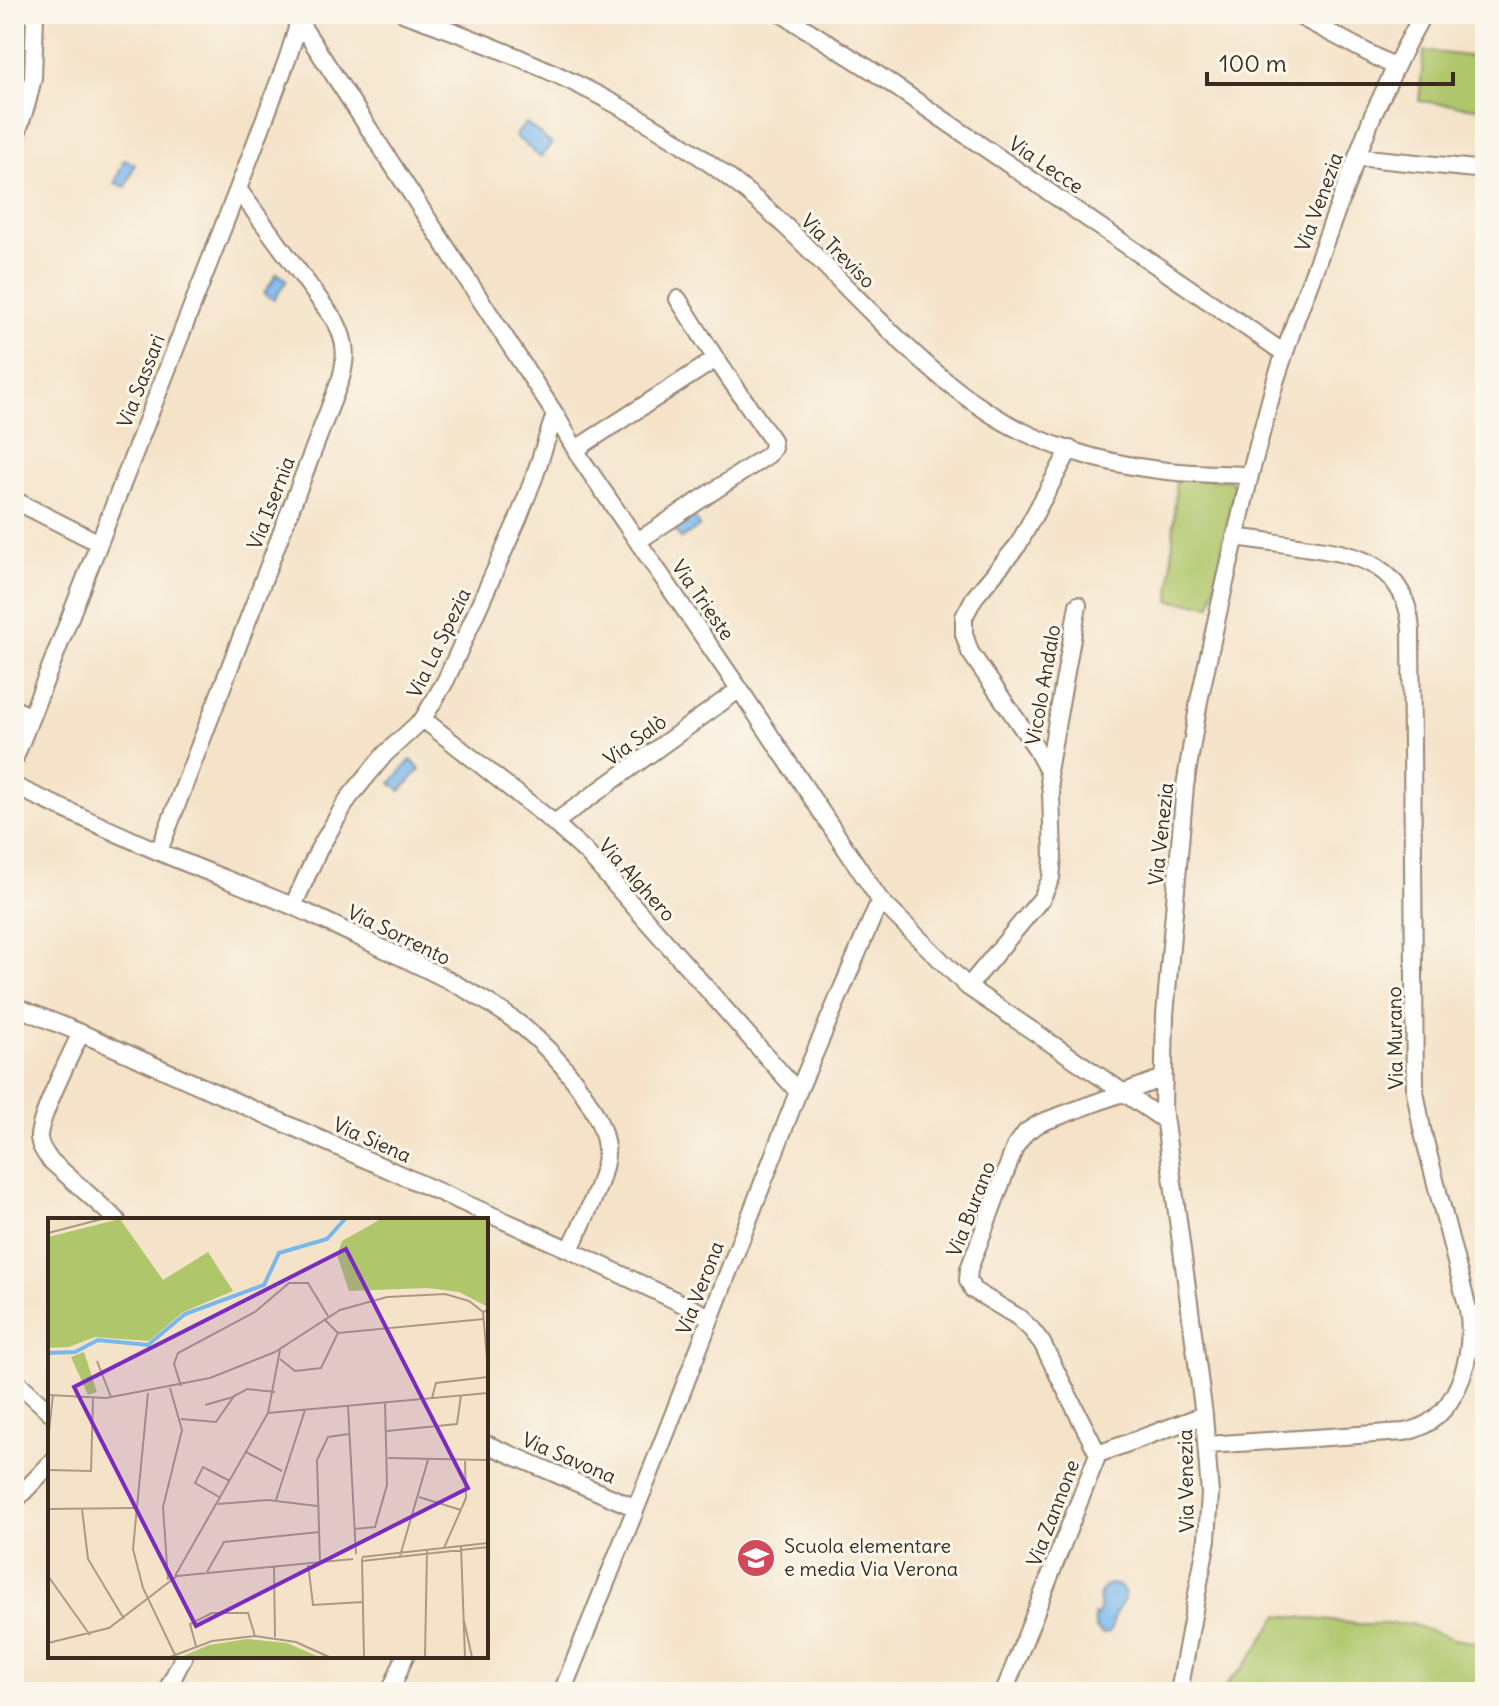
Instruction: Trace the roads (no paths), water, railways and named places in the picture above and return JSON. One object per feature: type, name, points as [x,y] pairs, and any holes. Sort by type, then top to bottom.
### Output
[{"type":"street","points":[[14,142],[33,78],[35,14]]},
{"type":"street","name":"Via Treviso","points":[[405,14],[468,36],[543,68],[619,107],[716,168],[769,210],[894,335],[964,396],[990,414],[1070,449],[1112,462],[1157,470],[1250,475]]},
{"type":"street","name":"Via Lecce","points":[[782,14],[871,70],[1284,353]]},
{"type":"street","points":[[1295,14],[1395,67]]},
{"type":"street","name":"Via Venezia","points":[[1179,1692],[1207,1539],[1210,1494],[1204,1415],[1164,1120],[1165,1015],[1185,786],[1199,701],[1235,537],[1284,353],[1357,157],[1395,67],[1423,14]]},
{"type":"street","name":"Via Sassari","points":[[14,760],[238,189],[287,60],[299,17]]},
{"type":"street","name":"Via Trieste","points":[[299,17],[576,449],[880,900],[968,987],[1164,1120]]},
{"type":"street","points":[[1357,157],[1485,170]]},
{"type":"street","name":"Via Isernia","points":[[159,851],[341,378],[346,355],[336,322],[238,189]]},
{"type":"street","points":[[638,541],[768,455],[773,448],[772,440],[678,299]]},
{"type":"street","points":[[576,449],[716,359]]},
{"type":"street","name":"Via La Spezia","points":[[293,906],[319,849],[348,799],[385,754],[423,719],[446,680],[508,542],[555,414]]},
{"type":"street","points":[[968,987],[1039,903],[1049,884],[1053,858],[1048,771],[1034,745],[973,658],[965,640],[963,623],[974,598],[1025,534],[1070,449]]},
{"type":"street","points":[[14,500],[99,543]]},
{"type":"street","name":"Via Murano","points":[[1207,1445],[1404,1432],[1423,1427],[1443,1411],[1455,1391],[1471,1335],[1468,1309],[1415,1091],[1411,630],[1407,605],[1390,577],[1359,557],[1337,551],[1235,537]]},
{"type":"street","name":"Vicolo Andalo","points":[[1048,771],[1078,605]]},
{"type":"street","name":"Via Salò","points":[[554,823],[740,689]]},
{"type":"street","points":[[14,709],[30,716]]},
{"type":"street","name":"Via Alghero","points":[[423,719],[554,823],[600,867],[798,1092]]},
{"type":"street","name":"Via Sorrento","points":[[14,786],[159,851],[293,906],[405,959],[499,1010],[534,1037],[572,1080],[597,1119],[604,1139],[606,1156],[601,1178],[570,1250]]},
{"type":"street","name":"Via Verona","points":[[562,1692],[798,1092],[880,900]]},
{"type":"street","name":"Via Siena","points":[[14,1006],[570,1250],[710,1317]]},
{"type":"street","points":[[81,1033],[43,1119],[39,1141],[50,1160],[115,1218]]},
{"type":"street","name":"Via Burano","points":[[1098,1454],[1037,1335],[1018,1317],[973,1290],[968,1275],[1015,1147],[1022,1136],[1040,1123],[1163,1078]]},
{"type":"street","points":[[14,1379],[48,1410]]},
{"type":"street","name":"Via Zannone","points":[[1004,1692],[1098,1454],[1204,1415]]},
{"type":"street","name":"Via Savona","points":[[488,1449],[636,1508]]},
{"type":"street","points":[[14,1502],[48,1466]]},
{"type":"street","points":[[166,1692],[183,1658]]},
{"type":"street","points":[[390,1692],[404,1658]]},
{"type":"water","points":[[526,123],[552,144],[540,157],[515,136]]},
{"type":"water","points":[[124,160],[135,164],[126,187],[115,183]]},
{"type":"water","points":[[277,273],[287,280],[274,300],[264,294]]},
{"type":"water","points":[[693,516],[700,526],[681,539],[675,530]]},
{"type":"water","points":[[411,760],[420,769],[401,791],[391,783]]},
{"type":"water","points":[[1109,1584],[1120,1587],[1125,1597],[1115,1614],[1111,1630],[1102,1634],[1096,1629],[1094,1614],[1097,1616],[1100,1594]]},
{"type":"place","name":"Scuola elementare e media Via Verona","points":[[756,1558]]}]
